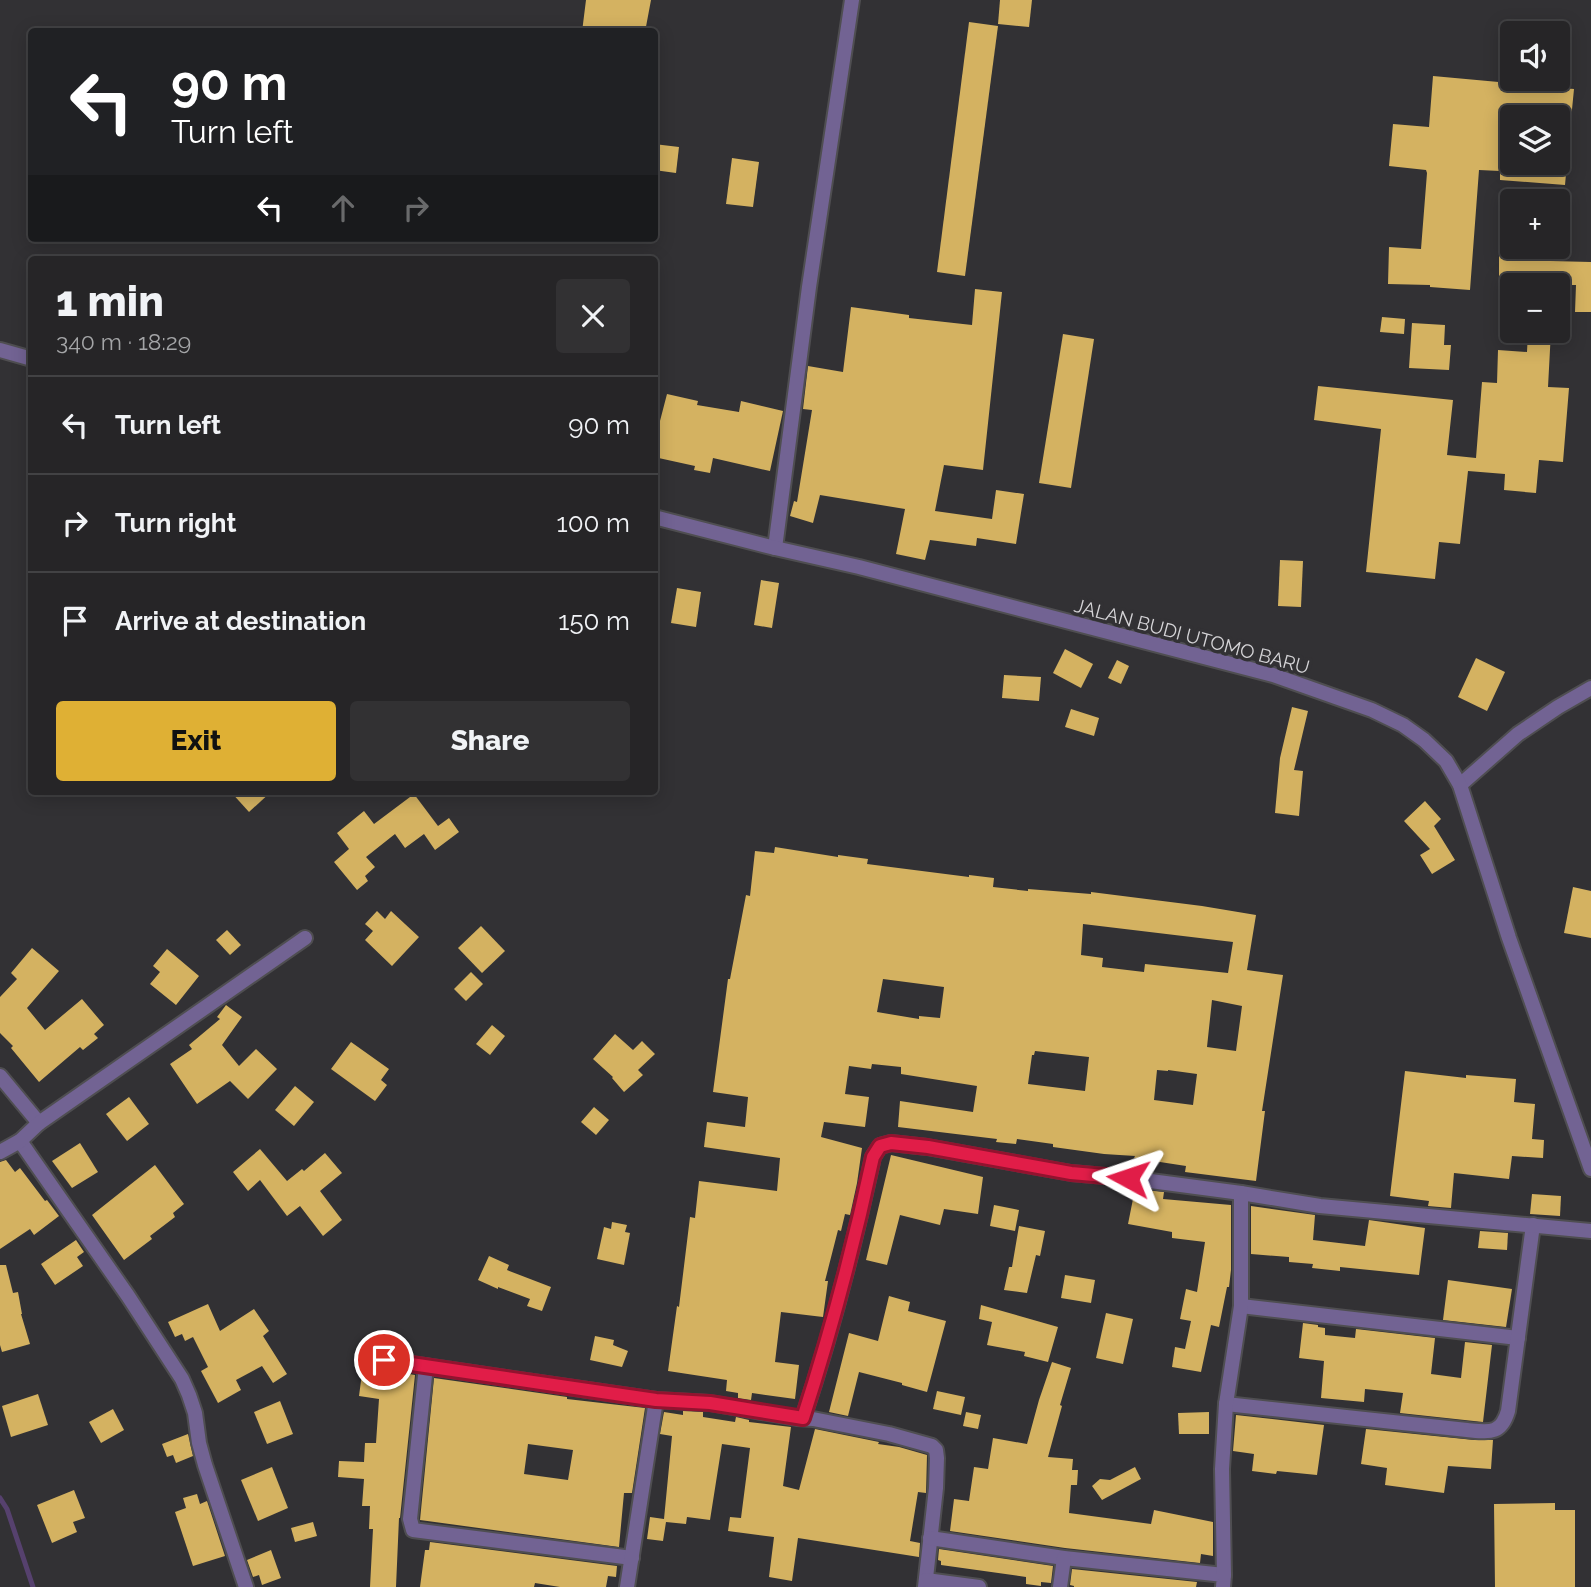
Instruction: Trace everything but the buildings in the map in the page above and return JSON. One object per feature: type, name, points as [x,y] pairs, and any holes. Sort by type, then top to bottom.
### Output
[{"type":"street","points":[[775,548],[809,286],[852,0]]},
{"type":"street","points":[[0,351],[28,358]]},
{"type":"street","name":"JALAN BUDI UTOMO BARU","points":[[658,518],[859,567],[1273,675],[1372,710],[1403,725],[1446,761],[1460,785],[1509,938],[1591,1169]]},
{"type":"street","points":[[1460,785],[1527,728],[1591,688]]},
{"type":"street","points":[[0,1152],[20,1141],[38,1123],[305,938]]},
{"type":"street","points":[[0,1076],[38,1123]]},
{"type":"street","points":[[20,1141],[182,1379],[195,1413],[205,1465],[246,1587]]},
{"type":"street","points":[[803,1418],[844,1280],[873,1157],[880,1146],[891,1143],[928,1147],[1071,1173],[1128,1178],[1320,1206],[1591,1231]]},
{"type":"street","points":[[930,1538],[1224,1581],[1222,1469],[1226,1404],[1241,1306],[1241,1193]]},
{"type":"street","points":[[1226,1404],[1488,1432],[1497,1429],[1505,1420],[1508,1410],[1533,1225]]},
{"type":"street","points":[[1241,1306],[1518,1338]]},
{"type":"street","points":[[384,1360],[656,1400],[710,1403],[889,1434],[932,1446],[936,1450],[937,1468],[926,1583],[979,1587]]},
{"type":"street","points":[[426,1366],[410,1519],[413,1530],[632,1558]]},
{"type":"street","points":[[627,1587],[656,1400]]},
{"type":"street","points":[[1060,1587],[1064,1558]]},
{"type":"waterway","points":[[0,1498],[7,1509],[33,1587]]},
{"type":"route","points":[[384,1360],[656,1400],[710,1403],[803,1418],[844,1280],[873,1157],[880,1146],[891,1143],[928,1147],[1071,1173],[1128,1178]]}]
